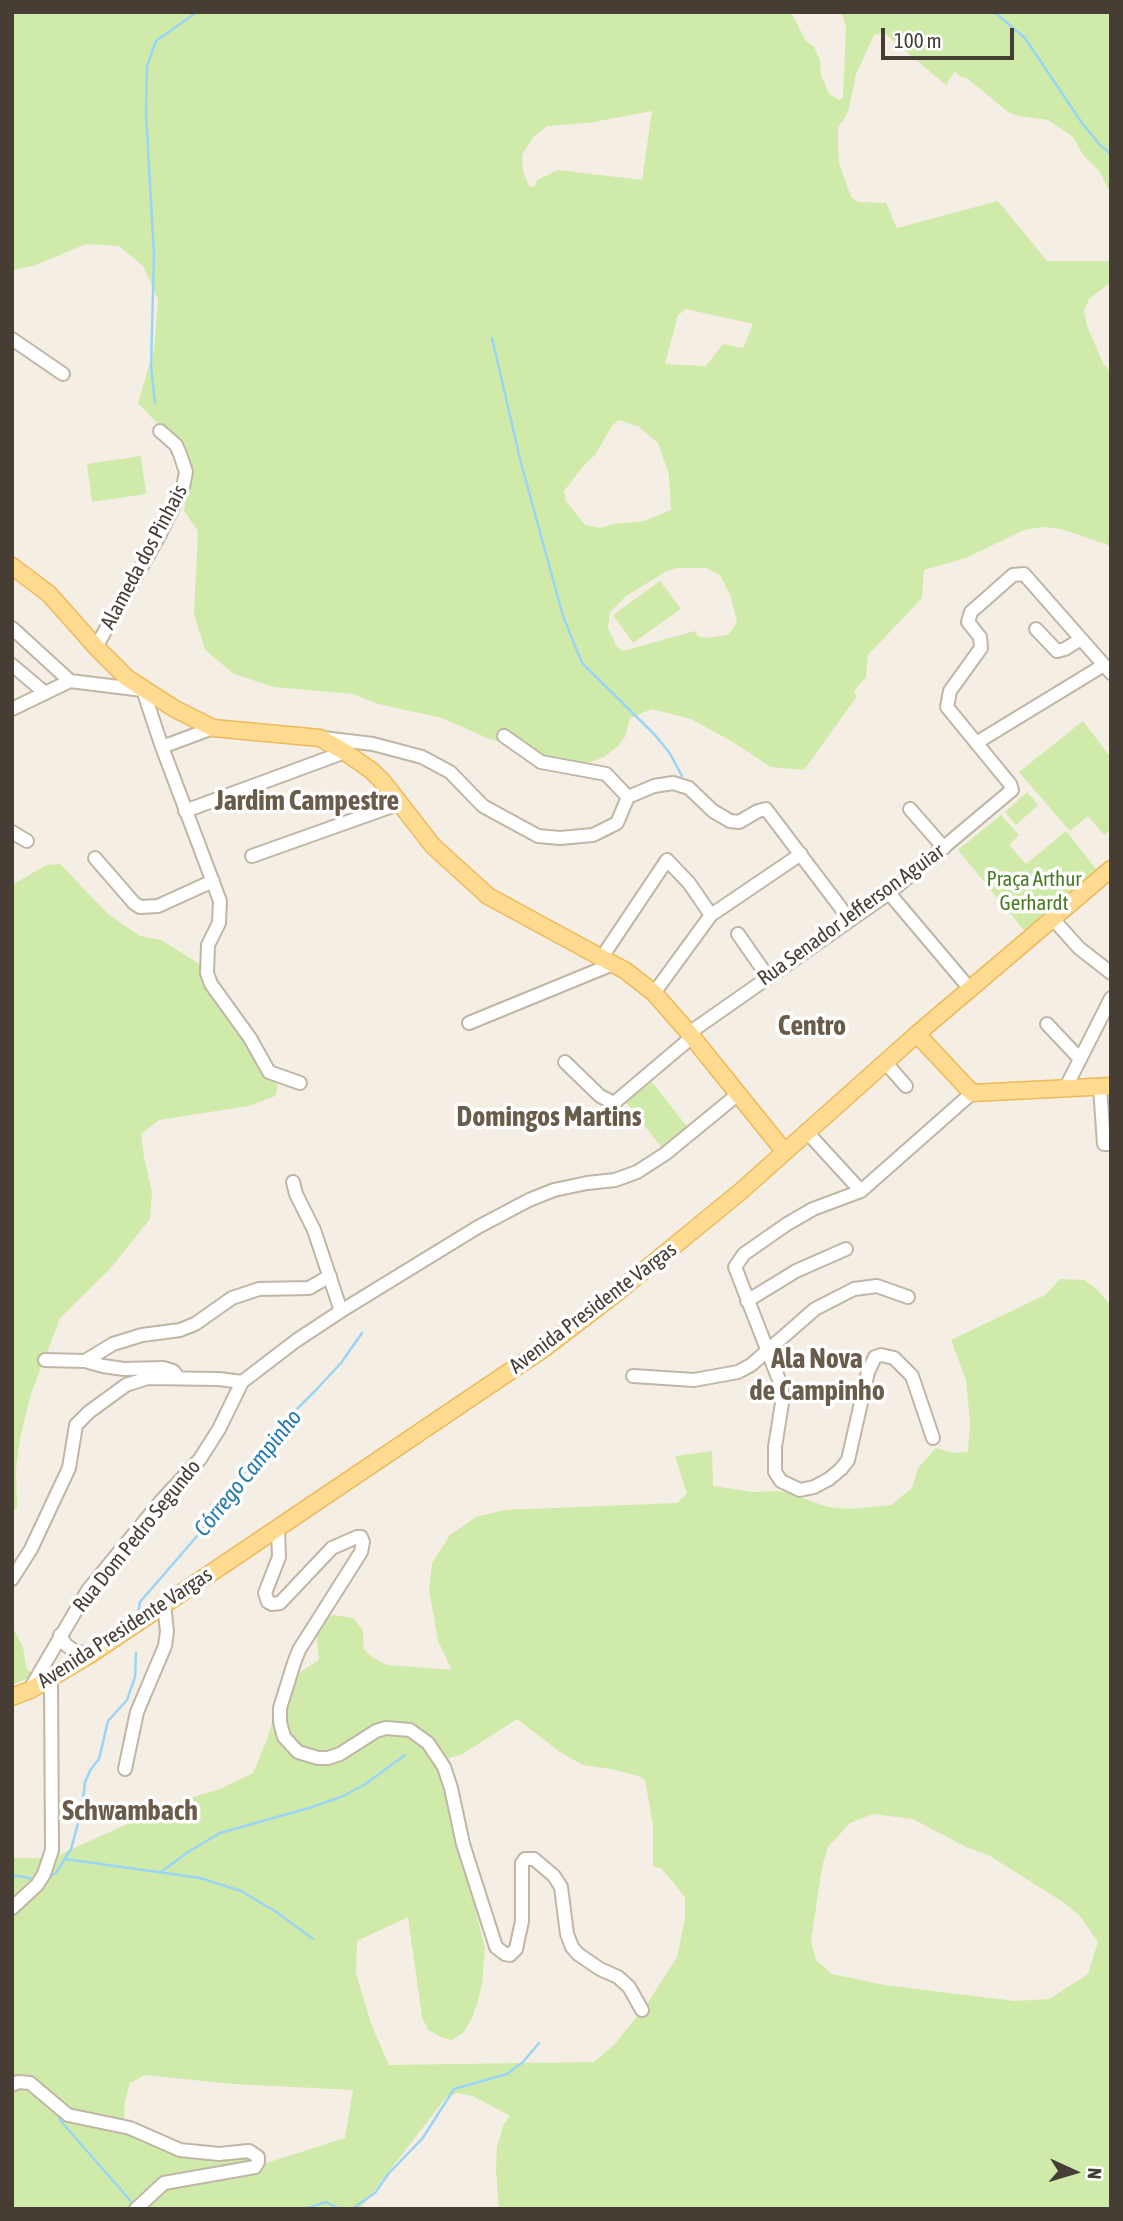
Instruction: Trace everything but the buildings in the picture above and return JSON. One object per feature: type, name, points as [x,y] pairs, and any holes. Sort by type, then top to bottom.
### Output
[{"type":"main road","points":[[12,566],[49,594],[96,647],[143,690],[213,728],[320,738],[361,763],[384,783],[433,846],[488,896],[633,975],[654,993],[784,1152]]},
{"type":"main road","name":"Avenida Presidente Vargas","points":[[12,1697],[91,1654],[546,1347],[673,1248],[917,1034],[1111,869]]},
{"type":"main road","points":[[917,1034],[972,1093],[1105,1086]]},
{"type":"street","points":[[12,339],[63,374]]},
{"type":"street","name":"Alameda dos Pinhais","points":[[96,647],[160,534],[183,487],[186,472],[180,454],[176,445],[160,431]]},
{"type":"street","points":[[1024,574],[1081,639],[1107,669],[976,743],[947,707],[950,691],[981,648],[980,637],[967,619],[1013,575],[1024,574]]},
{"type":"street","points":[[12,628],[70,681]]},
{"type":"street","points":[[1036,629],[1057,651],[1081,639]]},
{"type":"street","points":[[12,666],[44,692]]},
{"type":"street","points":[[12,709],[70,681],[143,690],[220,901],[219,923],[208,946],[207,974],[270,1072],[300,1083]]},
{"type":"street","points":[[162,747],[213,728]]},
{"type":"street","points":[[504,736],[541,762],[606,774],[628,797]]},
{"type":"street","points":[[320,738],[373,744],[422,757],[450,772],[483,806],[538,836],[560,838],[593,835],[617,823],[628,797]]},
{"type":"street","name":"Rua Senador Jefferson Aguiar","points":[[565,1062],[600,1096],[614,1102],[691,1035],[889,892],[1010,793],[1010,783],[976,743]]},
{"type":"street","points":[[361,763],[373,744]]},
{"type":"street","points":[[185,811],[345,752]]},
{"type":"street","points":[[628,797],[654,786],[673,783],[688,788],[713,811],[730,821],[739,822],[766,809],[850,919]]},
{"type":"street","points":[[252,856],[401,803]]},
{"type":"street","points":[[910,809],[944,848]]},
{"type":"street","points":[[12,832],[27,841]]},
{"type":"street","points":[[654,993],[711,915],[801,854]]},
{"type":"street","points":[[95,858],[140,907],[158,906],[212,881]]},
{"type":"street","points":[[469,1023],[607,960],[667,860],[690,883],[711,915]]},
{"type":"street","points":[[889,892],[970,989]]},
{"type":"street","points":[[1053,919],[1079,948],[1109,970]]},
{"type":"street","points":[[738,934],[768,977]]},
{"type":"street","points":[[1065,1088],[1111,998]]},
{"type":"street","points":[[1046,1024],[1080,1059]]},
{"type":"street","points":[[885,1062],[906,1086]]},
{"type":"street","points":[[1105,1086],[1104,1144],[1111,1144]]},
{"type":"street","points":[[933,1438],[912,1376],[894,1358],[881,1355],[875,1357],[868,1372],[848,1460],[829,1479],[814,1487],[800,1490],[781,1481],[775,1472],[775,1436],[781,1385],[735,1270],[735,1263],[787,1224],[813,1209],[861,1191],[972,1093]]},
{"type":"street","points":[[12,1579],[31,1549],[69,1468],[78,1422],[111,1394],[126,1384],[148,1378],[242,1382],[341,1311],[478,1227],[554,1190],[587,1182],[615,1180],[637,1172],[665,1154],[737,1095]]},
{"type":"street","points":[[806,1131],[861,1191]]},
{"type":"street","points":[[293,1182],[314,1230],[341,1311]]},
{"type":"street","points":[[747,1301],[816,1260],[846,1249]]},
{"type":"street","points":[[85,1361],[113,1343],[142,1335],[180,1330],[195,1324],[233,1298],[259,1289],[309,1288],[330,1276]]},
{"type":"street","points":[[633,1376],[694,1380],[738,1372],[751,1365],[815,1309],[854,1289],[877,1286],[908,1297]]},
{"type":"street","points":[[45,1360],[85,1361],[124,1369],[163,1368],[173,1371],[179,1378]]},
{"type":"street","name":"Rua Dom Pedro Segundo","points":[[30,1689],[88,1590],[161,1501],[200,1459],[219,1429],[242,1382]]},
{"type":"street","points":[[278,1528],[279,1557],[265,1593],[268,1602],[272,1604],[280,1603],[332,1548],[357,1537],[361,1537],[363,1545],[299,1650],[280,1708],[284,1737],[299,1752],[318,1758],[340,1754],[376,1731],[386,1728],[410,1730],[428,1743],[444,1767],[452,1788],[463,1844],[496,1947],[510,1955],[516,1949],[522,1921],[522,1863],[525,1859],[534,1859],[554,1876],[561,1887],[567,1934],[572,1947],[600,1969],[618,1977],[636,1996],[642,2010]]},
{"type":"street","points":[[125,1769],[132,1726],[165,1646],[167,1631],[164,1605]]},
{"type":"street","points":[[60,1635],[66,1645],[76,1652],[91,1654]]},
{"type":"street","points":[[12,1908],[37,1885],[50,1861],[53,1778],[51,1678]]},
{"type":"street","points":[[12,2085],[18,2082],[30,2083],[68,2115],[130,2128],[180,2150],[219,2154],[249,2151],[258,2157],[255,2167],[164,2183],[136,2209]]},
{"type":"green space","points":[[12,12],[789,12],[806,41],[814,47],[829,94],[839,100],[843,97],[846,26],[841,12],[1111,12],[1111,194],[1099,171],[1083,155],[1073,137],[1048,120],[1008,112],[955,71],[946,85],[884,33],[874,35],[856,74],[849,108],[838,127],[838,146],[839,163],[851,197],[858,202],[886,203],[897,228],[998,201],[1047,261],[1111,261],[1111,282],[1089,299],[1084,311],[1087,326],[1103,363],[1111,373],[1111,546],[1061,529],[1042,527],[1024,530],[966,558],[924,570],[922,598],[868,655],[866,677],[854,691],[857,696],[804,770],[771,767],[691,719],[652,709],[630,718],[625,737],[604,757],[591,762],[558,765],[442,718],[378,704],[353,694],[274,687],[234,674],[205,650],[194,614],[198,531],[184,511],[191,470],[179,437],[155,421],[138,403],[154,349],[158,299],[143,266],[119,246],[86,244],[33,266],[12,270]],"holes":[[[652,111],[642,180],[558,170],[537,180],[535,187],[529,186],[523,172],[522,155],[534,136],[548,126],[588,123]],[[686,309],[753,324],[743,348],[723,344],[706,366],[665,364],[678,315]],[[618,420],[638,426],[658,443],[669,475],[671,510],[644,521],[600,528],[585,525],[566,501],[564,491],[595,455]],[[678,568],[706,568],[720,575],[731,597],[737,622],[727,635],[706,638],[698,636],[695,631],[623,651],[617,647],[608,628],[610,612],[625,597],[667,571]]]},
{"type":"green space","points":[[141,456],[146,494],[92,502],[87,464]]},
{"type":"green space","points":[[660,581],[681,609],[633,643],[613,615]]},
{"type":"green space","points":[[1083,721],[1111,758],[1111,829],[1104,835],[1088,816],[1070,831],[1019,772]]},
{"type":"green space","points":[[1027,792],[1038,805],[1016,825],[1005,812]]},
{"type":"green space","name":"Praça Arthur Gerhardt","points":[[1001,815],[1019,835],[1009,845],[1026,864],[1066,831],[1100,874],[1027,934],[958,850]]},
{"type":"green space","points":[[60,864],[108,914],[140,936],[161,940],[206,968],[266,1053],[278,1088],[275,1096],[249,1106],[159,1120],[141,1134],[152,1192],[150,1219],[109,1270],[60,1318],[30,1397],[16,1469],[17,1509],[12,1510],[12,885],[46,865]]},
{"type":"green space","points":[[652,1082],[688,1128],[662,1148],[626,1102]]},
{"type":"green space","points":[[1060,1279],[1084,1280],[1098,1290],[1111,1306],[1111,2209],[499,2209],[497,2147],[504,2124],[510,2116],[473,2096],[457,2093],[447,2096],[360,2209],[12,2209],[12,1858],[52,1858],[176,1802],[220,1789],[253,1773],[285,1682],[319,1660],[316,1627],[333,1615],[353,1618],[363,1630],[364,1649],[373,1658],[387,1665],[452,1670],[438,1641],[429,1589],[432,1563],[450,1535],[476,1517],[504,1510],[677,1503],[687,1494],[675,1456],[712,1451],[713,1486],[753,1492],[782,1491],[828,1507],[850,1509],[891,1505],[912,1488],[918,1468],[936,1448],[953,1453],[968,1452],[970,1423],[966,1380],[951,1340],[1045,1295]],"holes":[[[517,1719],[560,1752],[583,1765],[611,1769],[645,1780],[653,1825],[653,1867],[661,1868],[685,1897],[685,1919],[677,1957],[647,2004],[613,2046],[594,2062],[389,2065],[372,2026],[356,1974],[357,1941],[408,1917],[422,2017],[428,2030],[452,2040],[463,2033],[477,2004],[482,1984],[485,1948],[463,1859],[445,1759],[461,1755]],[[873,1814],[913,1819],[966,1847],[990,1856],[1063,1902],[1080,1916],[1098,1942],[1088,1974],[1049,1999],[1015,2001],[884,1985],[832,1974],[816,1960],[811,1941],[822,1867],[828,1847],[850,1823]],[[145,2075],[233,2084],[353,2090],[345,2138],[257,2166],[251,2152],[192,2153],[132,2130],[124,2119],[130,2083]]]},
{"type":"green space","points":[[12,1626],[23,1647],[26,1667],[33,1676],[12,1685]]},
{"type":"waterway","points":[[155,403],[151,367],[154,254],[146,114],[147,66],[156,41],[197,12]]},
{"type":"waterway","points":[[994,12],[1025,38],[1082,123],[1111,154]]},
{"type":"waterway","points":[[492,338],[521,463],[563,616],[582,663],[654,734],[669,752],[682,776]]},
{"type":"waterway","name":"Córrego Campinho","points":[[138,1614],[140,1602],[198,1535],[282,1424],[341,1363],[362,1333]]},
{"type":"waterway","name":"Córrego Campinho","points":[[49,1877],[56,1873],[71,1849],[82,1809],[85,1782],[99,1759],[108,1721],[127,1700],[135,1677],[136,1653]]},
{"type":"waterway","points":[[161,1872],[220,1833],[341,1797],[364,1785],[405,1755]]},
{"type":"waterway","points":[[65,1859],[200,1878],[241,1891],[275,1911],[313,1939]]},
{"type":"waterway","name":"Córrego Campinho","points":[[12,1875],[35,1879]]},
{"type":"waterway","points":[[352,2209],[375,2193],[389,2173],[422,2139],[454,2089],[507,2074],[523,2062],[539,2043]]},
{"type":"waterway","points":[[59,2119],[135,2206]]},
{"type":"waterway","points":[[305,2209],[326,2202],[340,2209]]},
{"type":"district","name":"Jardim Campestre","points":[[307,801]]},
{"type":"district","name":"Centro","points":[[812,1026]]},
{"type":"district","name":"Domingos Martins","points":[[549,1117]]},
{"type":"district","name":"Ala Nova de Campinho","points":[[817,1375]]},
{"type":"district","name":"Schwambach","points":[[130,1811]]}]
